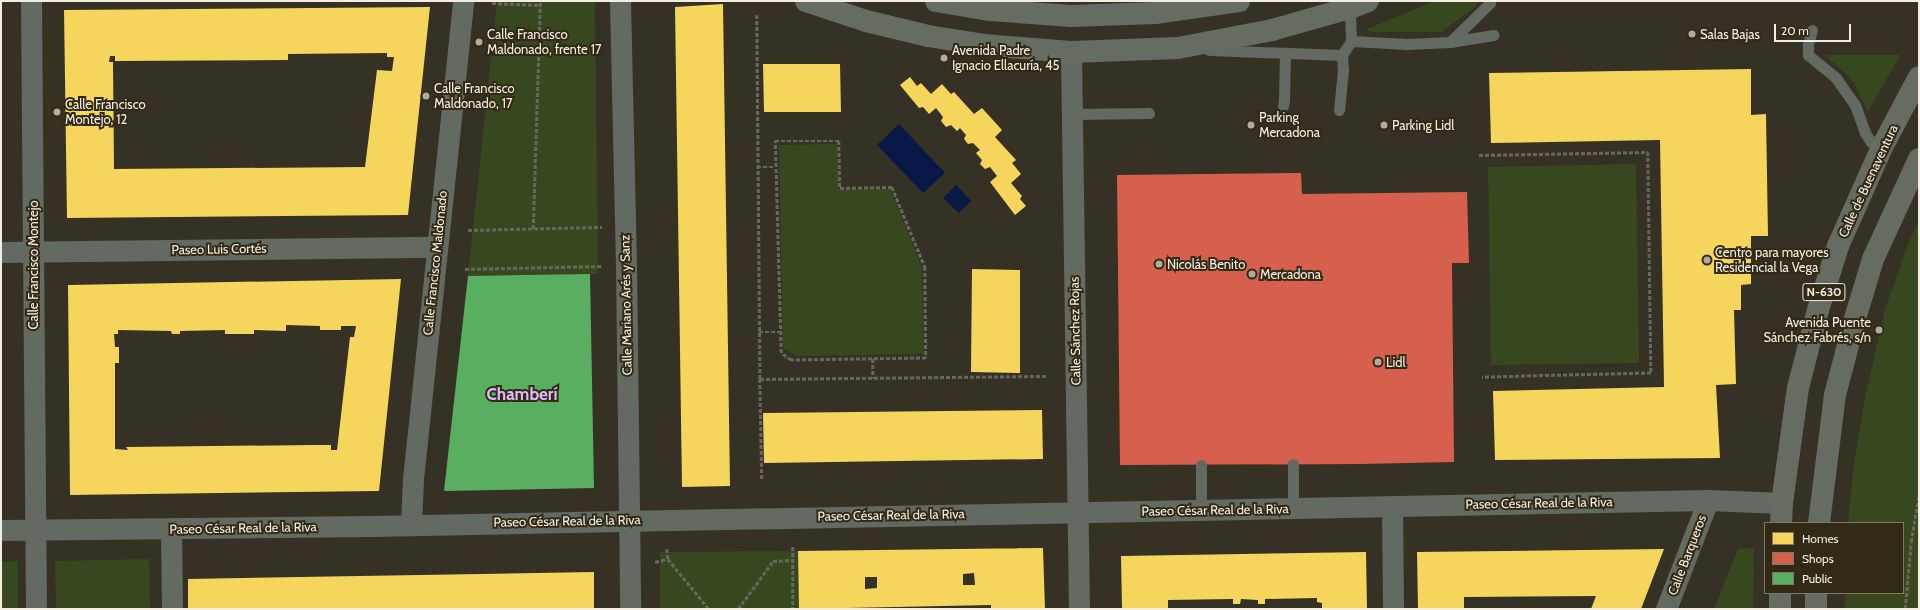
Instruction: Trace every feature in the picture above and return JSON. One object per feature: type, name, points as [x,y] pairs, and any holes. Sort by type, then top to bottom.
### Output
[{"type":"highway","name":"Calle de Buenaventura","points":[[1781,513],[1798,388],[1818,310],[1838,246],[1882,146],[1919,77]]},
{"type":"highway","name":"N-630","points":[[1819,522],[1835,395],[1854,322],[1874,259],[1919,159]]},
{"type":"highway","points":[[1780,594],[1780,609]]},
{"type":"highway","points":[[1816,594],[1816,609]]},
{"type":"main road","points":[[806,1],[866,22],[928,36],[1000,47],[1071,52],[1178,48],[1272,30],[1359,5]]},
{"type":"main road","points":[[936,1],[990,10],[1071,16],[1155,13],[1239,1]]},
{"type":"street","name":"Calle Francisco Montejo","points":[[31,1],[36,609]]},
{"type":"street","name":"Calle Francisco Maldonado","points":[[411,525],[413,479],[463,1]]},
{"type":"street","name":"Calle Mariano Arés y Sanz","points":[[620,1],[626,265],[630,609]]},
{"type":"street","name":"Calle Sánchez Rojas","points":[[1071,52],[1079,609]]},
{"type":"street","name":"Paseo Luis Cortés","points":[[1,252],[437,247]]},
{"type":"street","name":"Paseo César Real de la Riva","points":[[1,530],[411,525],[1708,500],[1781,513]]},
{"type":"street","name":"Calle Barqueros","points":[[1666,609],[1708,500]]},
{"type":"street","points":[[1392,506],[1393,609]]},
{"type":"street","points":[[171,529],[172,609]]},
{"type":"lane","points":[[1450,42],[1490,3]]},
{"type":"lane","points":[[1338,110],[1343,70],[1342,55],[1350,41],[1359,5]]},
{"type":"lane","points":[[1812,30],[1808,44],[1808,55],[1836,78],[1855,105],[1865,133],[1871,142],[1882,146]]},
{"type":"lane","points":[[1350,41],[1407,44],[1450,42],[1493,35]]},
{"type":"lane","points":[[1178,48],[1285,54],[1342,55]]},
{"type":"lane","points":[[1283,106],[1285,54]]},
{"type":"lane","points":[[1072,114],[1149,113]]},
{"type":"lane","points":[[1293,464],[1293,509]]},
{"type":"lane","points":[[1201,465],[1201,510]]},
{"type":"path","points":[[533,229],[540,1]]},
{"type":"path","points":[[492,3],[540,5]]},
{"type":"path","points":[[757,16],[757,167],[762,481]]},
{"type":"path","points":[[775,141],[839,141],[840,188],[892,187],[925,267],[926,358],[791,360],[781,353],[779,332],[775,141]]},
{"type":"path","points":[[1479,155],[1648,152],[1651,373],[1482,377]]},
{"type":"path","points":[[757,167],[775,167]]},
{"type":"path","points":[[468,230],[603,227]]},
{"type":"path","points":[[465,269],[604,266]]},
{"type":"path","points":[[759,332],[779,332]]},
{"type":"path","points":[[872,359],[873,378]]},
{"type":"path","points":[[760,379],[1047,376]]},
{"type":"path","points":[[1905,609],[1911,542],[1919,494]]},
{"type":"path","points":[[793,547],[794,609]]},
{"type":"path","points":[[667,549],[668,559],[709,609]]},
{"type":"path","points":[[655,562],[668,559]]},
{"type":"path","points":[[738,609],[774,561],[793,560]]},
{"type":"green space","points":[[497,1],[595,1],[598,274],[468,276]]},
{"type":"green space","points":[[1435,1],[1478,1],[1475,7],[1442,32],[1373,32],[1365,30]]},
{"type":"green space","points":[[1825,55],[1900,55],[1868,112],[1854,83]]},
{"type":"green space","points":[[837,144],[839,190],[890,189],[922,268],[924,354],[796,356],[783,348],[779,145]]},
{"type":"green space","points":[[1636,164],[1639,363],[1491,365],[1488,167]]},
{"type":"green space","points":[[1919,221],[1919,609],[1844,609],[1845,594],[1904,594],[1904,522],[1848,522],[1853,469],[1865,398],[1885,309],[1909,242]]},
{"type":"green space","points":[[1754,548],[1753,609],[1714,609],[1738,549]]},
{"type":"green space","points":[[798,551],[799,609],[660,609],[660,552]]},
{"type":"green space","points":[[149,559],[150,609],[56,609],[55,561]]},
{"type":"green space","points":[[18,561],[18,609],[1,609],[1,562]]},
{"type":"water","points":[[899,124],[945,173],[923,193],[877,145]]},
{"type":"water","points":[[956,185],[971,201],[959,213],[943,198]]},
{"type":"building: Homes","points":[[723,4],[730,486],[682,487],[675,7]]},
{"type":"building: Homes","points":[[430,7],[408,215],[67,218],[64,10]],"holes":[[[387,53],[387,57],[394,57],[392,71],[377,70],[365,167],[114,169],[113,62],[109,62],[110,56],[115,56],[115,61],[288,60],[288,54]]]},
{"type":"building: Homes","points":[[763,64],[840,64],[841,112],[764,112]]},
{"type":"building: Homes","name":"Centro para mayores Residencial la Vega","points":[[1751,69],[1751,115],[1766,114],[1768,236],[1751,236],[1751,284],[1741,285],[1741,310],[1734,310],[1736,384],[1716,385],[1720,458],[1495,460],[1493,391],[1664,387],[1660,140],[1491,143],[1489,73]]},
{"type":"building: Homes","points":[[910,77],[917,86],[921,83],[931,94],[942,84],[951,94],[954,92],[974,114],[982,108],[1002,130],[995,137],[1016,160],[1012,163],[1021,174],[1011,183],[1022,196],[1020,199],[1026,206],[1015,215],[990,182],[997,176],[990,167],[985,169],[980,164],[982,160],[976,153],[980,150],[973,143],[968,144],[964,139],[966,135],[960,128],[957,131],[951,125],[946,127],[941,121],[943,117],[936,108],[929,114],[923,107],[919,108],[900,85]]},
{"type":"building: Homes","points":[[972,269],[1020,270],[1020,373],[971,372]]},
{"type":"building: Homes","points":[[401,279],[379,491],[70,495],[68,285]],"holes":[[[286,325],[320,326],[320,330],[341,330],[341,326],[356,326],[354,337],[350,337],[337,450],[331,450],[331,445],[126,447],[128,450],[115,449],[115,363],[119,363],[119,347],[115,347],[114,334],[118,334],[118,330],[171,331],[172,334],[180,334],[180,331],[225,330],[225,334],[254,334],[254,330],[286,331]]]},
{"type":"building: Homes","points":[[1042,410],[1043,459],[764,463],[763,413]]},
{"type":"building: Homes","points":[[1043,548],[1045,609],[991,609],[991,605],[799,609],[798,551]],"holes":[[[974,573],[975,585],[963,585],[963,574]],[[865,577],[877,577],[877,588],[865,589]]]},
{"type":"building: Homes","points":[[1664,549],[1641,609],[1591,609],[1596,596],[1464,597],[1464,609],[1418,609],[1417,552]]},
{"type":"building: Homes","points":[[1366,552],[1367,609],[1322,609],[1322,603],[1317,602],[1317,598],[1265,599],[1265,604],[1258,604],[1258,600],[1241,599],[1240,604],[1233,604],[1233,599],[1168,600],[1168,609],[1122,609],[1121,556]]},
{"type":"building: Homes","points":[[594,572],[594,609],[188,609],[188,579]]},
{"type":"building: Shops","points":[[1301,173],[1302,194],[1467,192],[1469,263],[1452,263],[1454,462],[1120,465],[1117,175]]},
{"type":"building: Public","points":[[590,274],[594,488],[444,491],[468,276]]},
{"type":"place","name":"Salas Bajas","points":[[1692,34]]},
{"type":"place","name":"Calle Francisco Maldonado, frente 17","points":[[479,42]]},
{"type":"place","name":"Avenida Padre Ignacio Ellacuría, 45","points":[[944,58]]},
{"type":"place","name":"Calle Francisco Maldonado, 17","points":[[426,96]]},
{"type":"place","name":"Calle Francisco Montejo, 12","points":[[57,112]]},
{"type":"place","name":"Parking Mercadona","points":[[1251,125]]},
{"type":"place","name":"Parking Lidl","points":[[1384,125]]},
{"type":"place","name":"Centro para mayores Residencial la Vega","points":[[1707,260]]},
{"type":"place","name":"Nicolás Benito","points":[[1159,264]]},
{"type":"place","name":"Mercadona","points":[[1252,274]]},
{"type":"place","name":"Avenida Puente Sánchez Fabrés, s/n","points":[[1879,330]]},
{"type":"place","name":"Lidl","points":[[1378,362]]},
{"type":"district","name":"Chamberí","points":[[522,395]]}]
